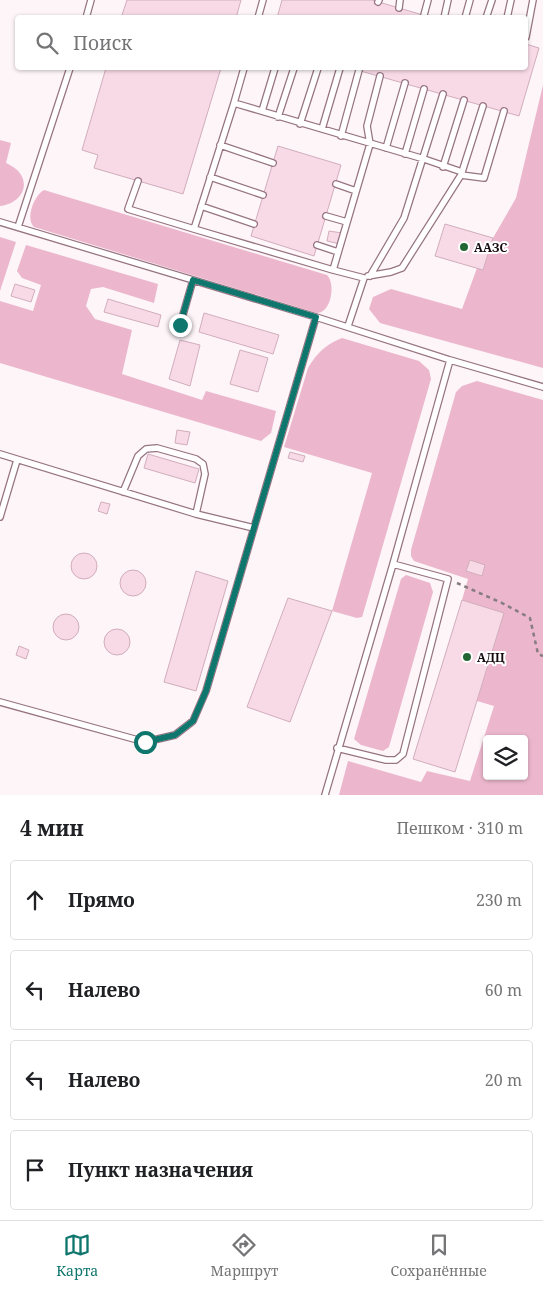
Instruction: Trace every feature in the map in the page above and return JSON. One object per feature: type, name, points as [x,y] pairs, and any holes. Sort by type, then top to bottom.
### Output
[{"type":"lane","points":[[87,15],[91,0]]},
{"type":"lane","points":[[259,15],[263,0]]},
{"type":"lane","points":[[399,8],[400,0]]},
{"type":"lane","points":[[424,15],[428,0]]},
{"type":"lane","points":[[445,15],[448,0]]},
{"type":"lane","points":[[466,15],[470,0]]},
{"type":"lane","points":[[487,15],[492,0]]},
{"type":"lane","points":[[508,15],[511,0]]},
{"type":"lane","points":[[528,26],[533,0]]},
{"type":"lane","points":[[18,227],[69,70]]},
{"type":"lane","points":[[194,229],[243,70]]},
{"type":"lane","points":[[262,111],[274,70]]},
{"type":"lane","points":[[278,116],[293,70]]},
{"type":"lane","points":[[300,124],[317,70]]},
{"type":"lane","points":[[322,129],[339,70]]},
{"type":"lane","points":[[341,136],[359,70]]},
{"type":"lane","points":[[333,270],[370,144],[367,126],[380,76]]},
{"type":"lane","points":[[386,148],[405,83]]},
{"type":"lane","points":[[405,154],[424,89]]},
{"type":"lane","points":[[348,326],[367,277],[404,218],[443,94]]},
{"type":"lane","points":[[443,167],[464,100]]},
{"type":"lane","points":[[234,103],[424,159],[462,174],[484,178],[504,111]]},
{"type":"lane","points":[[138,180],[128,210],[333,270],[367,277],[391,272],[402,268],[462,174],[483,106]]},
{"type":"lane","points":[[220,146],[273,163]]},
{"type":"lane","points":[[210,177],[263,194]]},
{"type":"lane","points":[[336,184],[356,190]]},
{"type":"lane","points":[[200,206],[254,224]]},
{"type":"lane","points":[[326,216],[347,222]]},
{"type":"lane","points":[[0,222],[348,326],[450,360],[543,387]]},
{"type":"lane","points":[[317,245],[338,252]]},
{"type":"lane","points":[[180,325],[193,280]]},
{"type":"lane","points":[[0,702],[145,742],[175,735],[193,721],[206,691],[316,317]]},
{"type":"lane","points":[[325,795],[393,564],[450,360]]},
{"type":"lane","points":[[124,492],[133,465],[138,456],[146,449],[157,448],[196,459],[203,464],[205,474],[196,514]]},
{"type":"lane","points":[[0,454],[196,514],[254,528]]},
{"type":"lane","points":[[0,517],[17,460]]},
{"type":"lane","points":[[338,748],[386,760],[396,760],[403,754],[448,579],[393,564]]},
{"type":"path","points":[[448,579],[502,603],[530,618],[538,654],[543,656]]},
{"type":"shaded area","points":[[543,85],[543,368],[380,323],[369,309],[373,297],[391,289],[462,309],[477,268],[483,270],[493,238],[516,198]]},
{"type":"shaded area","points":[[0,140],[11,143],[6,163],[19,172],[24,184],[21,195],[17,199],[12,203],[0,206]]},
{"type":"shaded area","points":[[44,190],[327,275],[331,285],[329,303],[322,312],[317,313],[34,227],[30,219],[32,207],[37,197]]},
{"type":"shaded area","points":[[0,237],[16,242],[0,291]]},
{"type":"shaded area","points":[[26,245],[158,284],[154,303],[103,287],[91,289],[86,306],[95,319],[132,330],[122,374],[202,400],[206,391],[276,411],[271,433],[261,441],[0,363],[0,301],[33,311],[41,285],[22,278],[17,271]]},
{"type":"shaded area","points":[[342,338],[419,361],[429,370],[431,379],[363,614],[362,617],[357,618],[332,611],[372,473],[284,447],[308,368],[322,350]]},
{"type":"shaded area","points":[[477,381],[543,400],[543,795],[339,795],[348,761],[421,782],[427,771],[470,781],[483,740],[483,780],[528,780],[528,735],[485,735],[494,706],[477,701],[462,600],[468,579],[414,561],[411,556],[411,550],[456,392],[462,386]]},
{"type":"shaded area","points":[[406,575],[430,583],[433,592],[389,747],[383,751],[361,745],[354,739],[401,579]]},
{"type":"building","points":[[127,0],[241,0],[237,15],[122,15]]},
{"type":"building","points":[[282,0],[372,0],[423,15],[278,15]]},
{"type":"building","points":[[528,45],[539,48],[519,116],[357,70],[528,70]]},
{"type":"building","points":[[105,70],[220,70],[183,194],[94,168],[98,155],[82,150]]},
{"type":"building","points":[[278,146],[341,165],[314,256],[251,236]]},
{"type":"building","name":"ААЗС","points":[[445,224],[493,238],[483,270],[435,256]]},
{"type":"building","points":[[329,231],[342,233],[340,244],[327,241]]},
{"type":"building","points":[[15,284],[35,290],[31,302],[11,296]]},
{"type":"building","points":[[108,299],[161,315],[158,327],[104,312]]},
{"type":"building","points":[[204,313],[279,335],[273,354],[199,332]]},
{"type":"building","points":[[180,340],[200,345],[190,386],[169,379]]},
{"type":"building","points":[[240,350],[268,358],[258,392],[230,384]]},
{"type":"building","points":[[177,430],[190,432],[187,445],[175,443]]},
{"type":"building","points":[[290,452],[305,456],[303,462],[288,458]]},
{"type":"building","points":[[148,454],[199,469],[195,483],[144,468]]},
{"type":"building","points":[[101,502],[110,504],[107,514],[98,511]]},
{"type":"building","points":[[84,553],[93,557],[97,566],[93,575],[84,579],[75,575],[71,566],[75,557]]},
{"type":"building","points":[[470,560],[485,565],[482,576],[466,571]]},
{"type":"building","points":[[133,570],[142,574],[146,583],[142,592],[133,596],[124,592],[120,583],[124,574]]},
{"type":"building","points":[[196,571],[228,581],[196,691],[164,682]]},
{"type":"building","points":[[288,598],[332,611],[290,722],[247,707]]},
{"type":"building","name":"АДЦ","points":[[462,600],[504,613],[455,772],[413,759]]},
{"type":"building","points":[[66,614],[75,618],[79,627],[75,636],[66,640],[57,636],[53,627],[57,618]]},
{"type":"building","points":[[117,629],[126,633],[130,642],[126,651],[117,655],[108,651],[104,642],[108,633]]},
{"type":"building","points":[[19,646],[29,650],[26,659],[16,655]]},
{"type":"place","name":"ААЗС","points":[[464,247]]},
{"type":"place","name":"АДЦ","points":[[467,657]]},
{"type":"route","points":[[145,742],[175,735],[193,721],[206,691],[316,317],[193,280],[180,325]]}]
